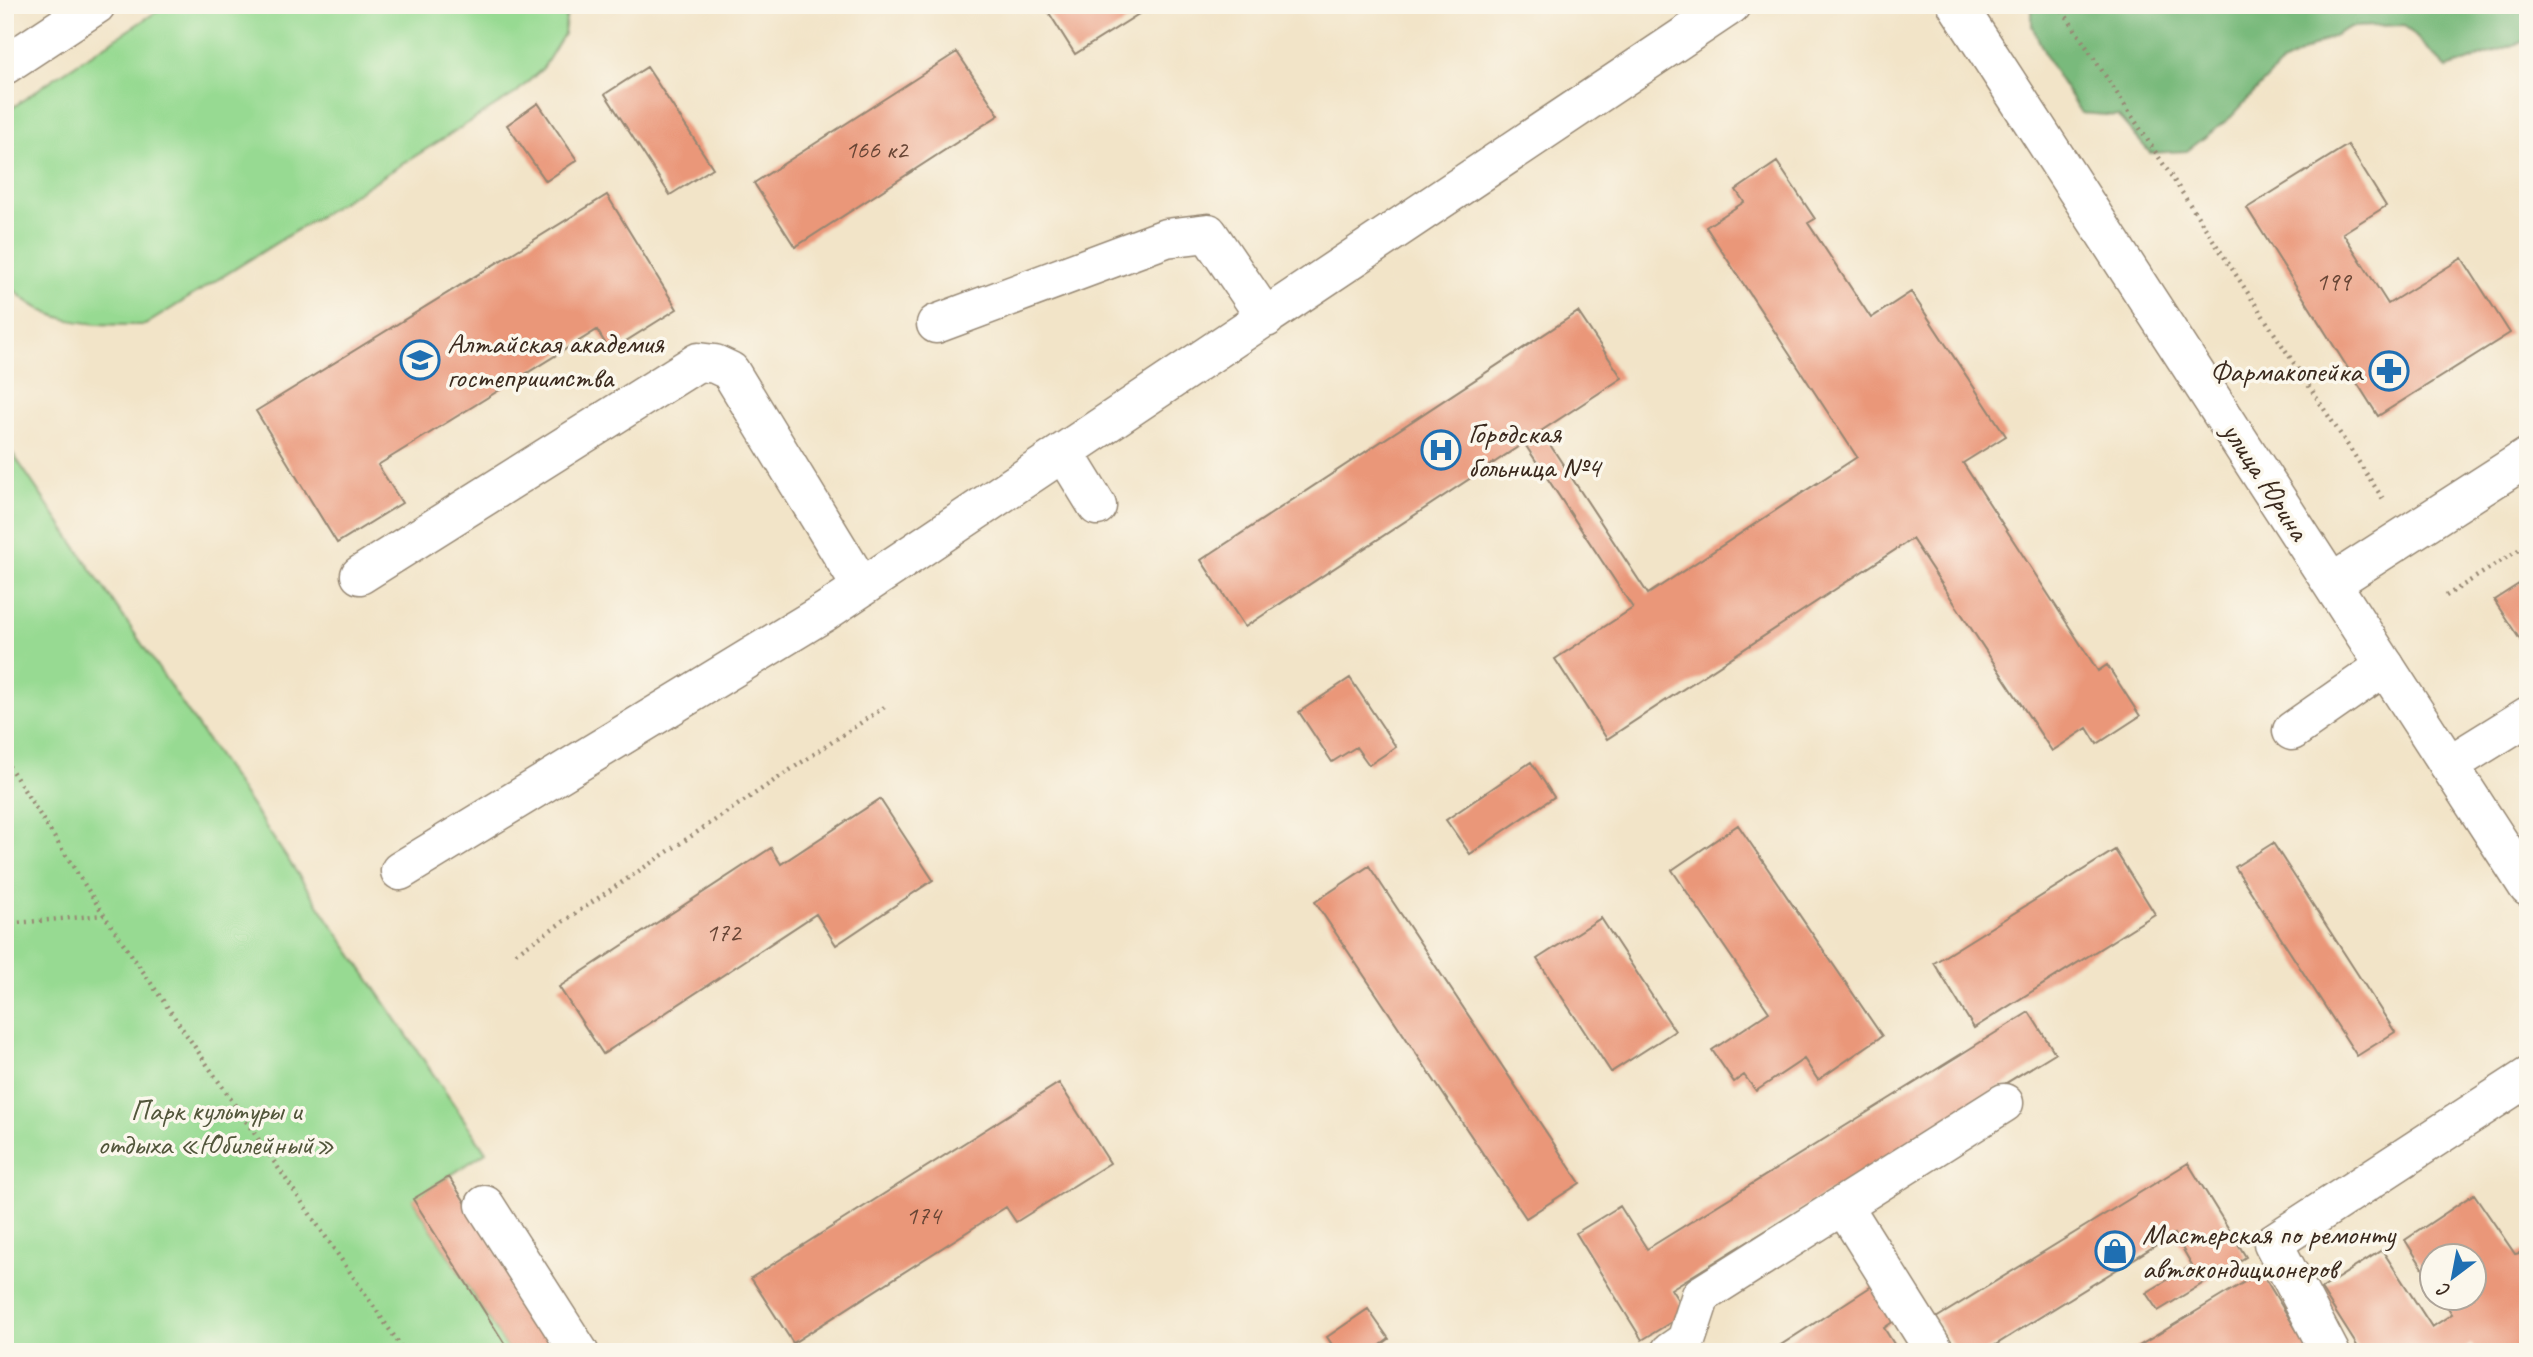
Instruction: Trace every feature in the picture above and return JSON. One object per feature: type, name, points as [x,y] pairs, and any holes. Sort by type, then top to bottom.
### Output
[{"type":"street","points":[[5,65],[96,5]]},
{"type":"street","points":[[400,871],[825,612],[1065,454],[1731,5]]},
{"type":"street","name":"улица Юрина","points":[[1957,5],[2528,887]]},
{"type":"street","points":[[936,324],[1166,238],[1208,233],[1266,318]]},
{"type":"street","points":[[360,575],[698,362],[715,364],[730,371],[861,586]]},
{"type":"street","points":[[1065,454],[1097,506]]},
{"type":"street","points":[[2332,583],[2528,457]]},
{"type":"street","points":[[2292,731],[2385,666]]},
{"type":"street","points":[[2449,765],[2528,716]]},
{"type":"street","points":[[2330,1352],[2273,1243],[2528,1077]]},
{"type":"street","points":[[1670,1352],[1686,1341],[1700,1295],[2004,1103]]},
{"type":"street","points":[[485,1205],[579,1352]]},
{"type":"street","points":[[1843,1205],[1935,1352]]},
{"type":"path","points":[[2059,5],[2406,535]]},
{"type":"path","points":[[2446,596],[2528,544]]},
{"type":"path","points":[[516,953],[886,706]]},
{"type":"path","points":[[5,760],[104,915],[405,1352]]},
{"type":"path","points":[[5,923],[104,915]]},
{"type":"green space","points":[[167,5],[568,5],[564,34],[543,68],[516,93],[145,325],[87,323],[51,314],[19,295],[5,280],[5,116],[50,81]]},
{"type":"green space","points":[[2032,5],[2528,5],[2528,40],[2447,68],[2404,25],[2350,27],[2282,63],[2231,117],[2187,151],[2150,153],[2118,116],[2081,113],[2051,66],[2032,26]]},
{"type":"green space","name":"Парк культуры и отдыха «Юбилейный»","points":[[5,442],[486,1152],[413,1200],[510,1352],[5,1352]]},
{"type":"building","points":[[1044,5],[1153,5],[1075,54]]},
{"type":"building","points":[[957,52],[999,115],[795,247],[754,183]]},
{"type":"building","points":[[647,67],[713,168],[670,195],[605,94]]},
{"type":"building","points":[[538,103],[577,160],[546,181],[507,125]]},
{"type":"building","points":[[2348,145],[2386,206],[2343,233],[2388,304],[2462,258],[2510,333],[2378,416],[2247,208]]},
{"type":"building","name":"Городская больница №4","points":[[1777,162],[1815,219],[1808,223],[1871,318],[1911,292],[2006,436],[1963,463],[2098,671],[2107,665],[2140,716],[2097,744],[2087,728],[2052,751],[1912,539],[1607,739],[1555,659],[1633,608],[1524,443],[1245,627],[1201,560],[1578,312],[1622,378],[1541,431],[1648,594],[1857,457],[1706,227],[1744,202],[1736,190]]},
{"type":"building","points":[[607,195],[677,309],[610,351],[597,330],[378,465],[402,503],[337,543],[256,411]]},
{"type":"building","points":[[2528,578],[2528,652],[2494,600]]},
{"type":"building","points":[[1350,678],[1396,747],[1369,765],[1356,747],[1332,762],[1299,712]]},
{"type":"building","points":[[1531,762],[1554,797],[1470,854],[1446,820]]},
{"type":"building","points":[[880,799],[933,880],[836,945],[816,914],[603,1054],[559,987],[771,848],[781,864]]},
{"type":"building","points":[[1738,825],[1882,1036],[1818,1080],[1804,1059],[1756,1091],[1744,1075],[1734,1082],[1712,1050],[1769,1012],[1672,870]]},
{"type":"building","points":[[2273,843],[2395,1032],[2357,1056],[2235,867]]},
{"type":"building","points":[[2115,850],[2155,914],[1974,1028],[1934,963]]},
{"type":"building","points":[[1369,866],[1580,1183],[1526,1218],[1315,902]]},
{"type":"building","points":[[1601,918],[1675,1031],[1611,1072],[1537,959]]},
{"type":"building","points":[[2029,1012],[2055,1053],[1671,1289],[1686,1313],[1642,1340],[1576,1233],[1620,1206],[1647,1249]]},
{"type":"building","points":[[1059,1083],[1110,1163],[1016,1222],[1006,1207],[793,1343],[751,1278]]},
{"type":"building","points":[[2188,1163],[2246,1257],[2158,1311],[2146,1293],[2192,1265],[2174,1234],[1984,1352],[1957,1352],[1936,1318]]},
{"type":"building","points":[[449,1177],[561,1352],[510,1352],[413,1199]]},
{"type":"building","points":[[2474,1194],[2515,1254],[2528,1251],[2528,1352],[2476,1352],[2471,1344],[2460,1352],[2361,1352],[2321,1289],[2382,1250],[2418,1305],[2418,1312],[2422,1312],[2432,1327],[2452,1314],[2451,1312],[2488,1312],[2488,1242],[2418,1242],[2418,1260],[2405,1240]]},
{"type":"building","points":[[2261,1272],[2310,1352],[2129,1352]]},
{"type":"building","points":[[1878,1282],[1901,1316],[1884,1328],[1899,1352],[1770,1352]]},
{"type":"building","points":[[1368,1309],[1389,1339],[1371,1352],[1337,1352],[1327,1337]]},
{"type":"place","name":"Алтайская академия гостеприимства","points":[[420,360]]},
{"type":"place","name":"Фармакопейка","points":[[2389,371]]},
{"type":"place","name":"Городская больница №4","points":[[1441,450]]},
{"type":"place","name":"Мастерская по ремонту автокондиционеров","points":[[2115,1251]]}]
